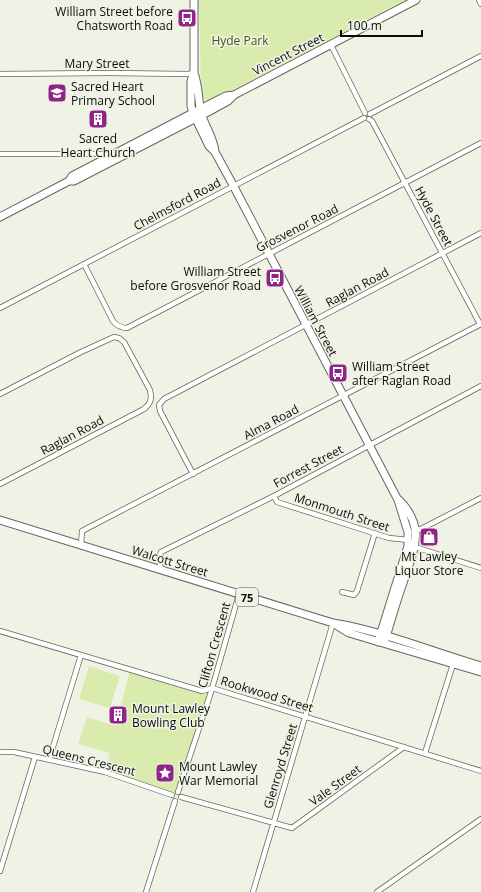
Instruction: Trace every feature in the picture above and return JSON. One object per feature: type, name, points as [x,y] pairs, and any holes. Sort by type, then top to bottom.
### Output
[{"type":"main road","name":"William Street","points":[[194,0],[194,73],[191,81],[191,106],[215,143],[215,152],[398,500],[406,523],[409,540],[406,556],[382,639]]},
{"type":"main road","name":"Vincent Street","points":[[69,181],[72,176],[110,156],[197,114],[228,101],[234,95],[416,0]]},
{"type":"main road","name":"Vincent Street","points":[[0,217],[69,181],[74,181],[197,114]]},
{"type":"main road","name":"William Street","points":[[382,639],[415,547],[415,530],[413,522],[407,508],[398,500]]},
{"type":"main road","name":"Walcott Street","points":[[0,520],[333,623],[349,633],[382,639],[454,661],[481,672]]},
{"type":"main road","name":"Walcott Street","points":[[454,661],[481,666]]},
{"type":"street","points":[[479,0],[481,4]]},
{"type":"street","points":[[331,45],[366,119],[481,56]]},
{"type":"street","name":"Mary Street","points":[[0,74],[194,73]]},
{"type":"street","name":"Chelmsford Road","points":[[0,308],[364,115]]},
{"type":"street","name":"Hyde Street","points":[[370,116],[480,324]]},
{"type":"street","name":"Grosvenor Road","points":[[84,264],[113,321],[121,328],[130,327],[481,143]]},
{"type":"street","points":[[0,154],[102,154],[110,156]]},
{"type":"street","points":[[90,167],[93,161],[92,154]]},
{"type":"street","name":"Raglan Road","points":[[193,474],[160,411],[159,405],[164,399],[481,233]]},
{"type":"street","name":"Alma Road","points":[[81,545],[82,531],[480,324]]},
{"type":"street","name":"Raglan Road","points":[[0,394],[114,337],[119,338],[124,342],[150,390],[151,401],[144,409],[0,484]]},
{"type":"street","name":"Forrest Street","points":[[161,570],[159,558],[161,552],[274,496],[481,386]]},
{"type":"street","name":"Monmouth Street","points":[[274,496],[277,502],[389,538],[409,540]]},
{"type":"street","points":[[415,530],[421,529],[481,498]]},
{"type":"street","points":[[342,592],[354,594],[357,591],[375,533]]},
{"type":"street","points":[[415,547],[481,568]]},
{"type":"street","name":"Clifton Crescent","points":[[178,792],[212,688],[239,594]]},
{"type":"street","name":"Glenroyd Street","points":[[253,892],[333,623]]},
{"type":"street","name":"Rookwood Street","points":[[0,631],[202,691],[212,688],[481,771]]},
{"type":"street","points":[[49,760],[81,655]]},
{"type":"street","points":[[425,753],[454,661]]},
{"type":"street","name":"Vale Street","points":[[274,822],[292,828],[404,747]]},
{"type":"street","name":"Queens Crescent","points":[[0,752],[14,752],[106,772],[172,795]]},
{"type":"street","points":[[0,871],[35,757]]},
{"type":"street","points":[[175,801],[172,798],[172,795],[175,792],[178,792],[180,793],[181,797],[274,822]]},
{"type":"street","points":[[146,892],[175,801],[179,800],[181,797]]},
{"type":"street","points":[[377,892],[481,819]]},
{"type":"green space","name":"Hyde Park","points":[[199,0],[405,0],[239,87],[207,101],[202,98],[201,95]]},
{"type":"green space","points":[[89,666],[120,676],[110,708],[79,699]]},
{"type":"green space","points":[[130,670],[201,691],[211,692],[177,796],[105,772],[112,744],[109,753],[78,744],[87,717],[116,726]]},
{"type":"place","name":"William Street before Chatsworth Road","points":[[187,18]]},
{"type":"place","name":"Sacred Heart Primary School","points":[[57,93]]},
{"type":"place","name":"Sacred Heart Church","points":[[98,119]]},
{"type":"place","name":"William Street before Grosvenor Road","points":[[275,278]]},
{"type":"place","name":"William Street after Raglan Road","points":[[338,373]]},
{"type":"place","name":"Mt Lawley Liquor Store","points":[[429,537]]},
{"type":"place","name":"Mount Lawley Bowling Club","points":[[118,715]]},
{"type":"place","name":"Mount Lawley War Memorial","points":[[165,773]]}]
